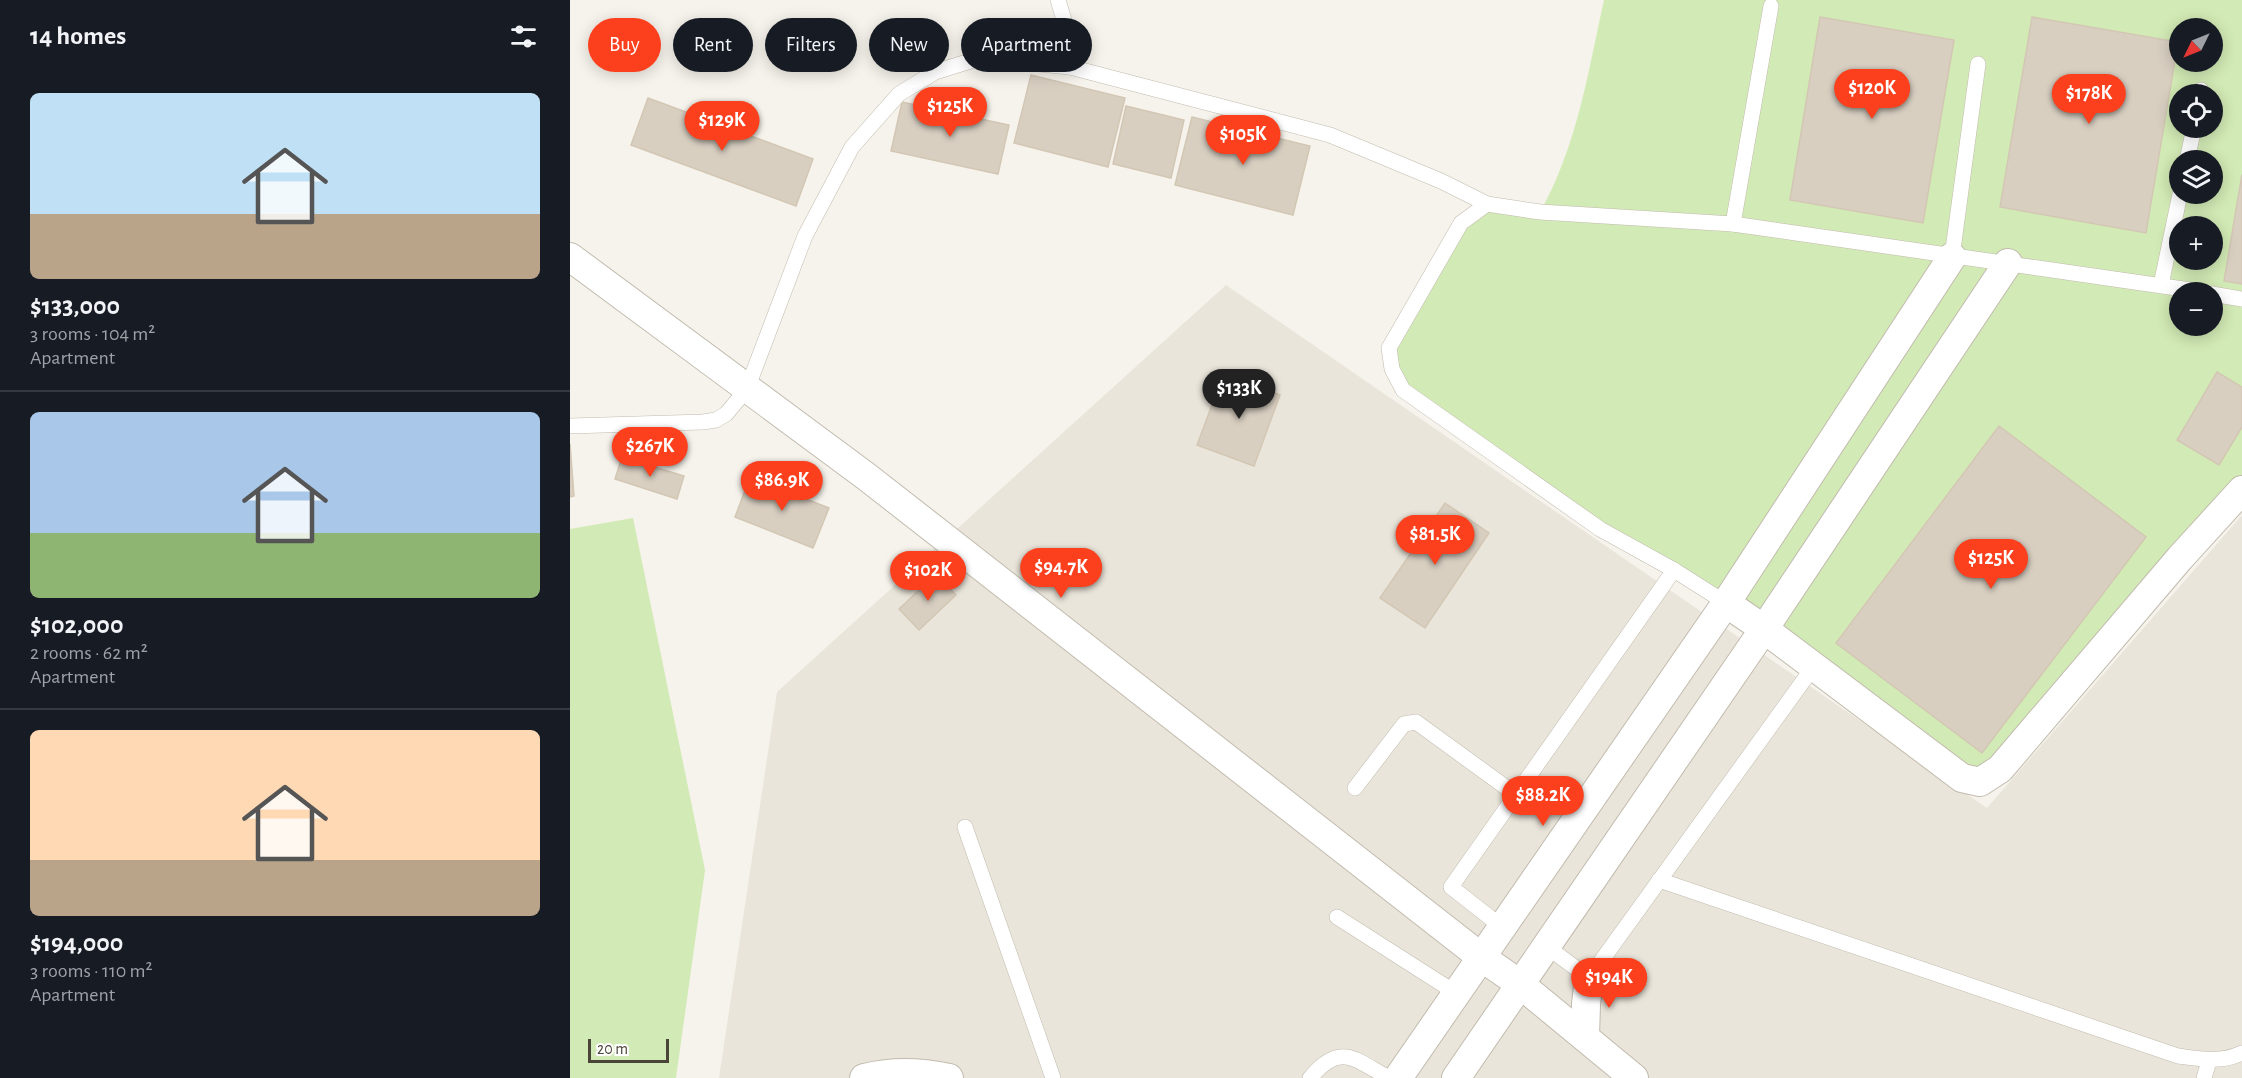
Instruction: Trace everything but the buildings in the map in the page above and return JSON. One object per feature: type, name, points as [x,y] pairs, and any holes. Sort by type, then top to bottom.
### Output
[{"type":"street","points":[[1398,1078],[1726,603],[1952,257]]},
{"type":"street","points":[[570,258],[867,477],[1481,957],[1520,984],[1634,1078]]},
{"type":"street","points":[[1456,1078],[1764,629],[2008,263]]},
{"type":"street","points":[[1726,603],[1814,666],[1962,778],[1980,782],[2000,769],[2180,558],[2242,490]]},
{"type":"street","points":[[1585,1037],[1589,978]]},
{"type":"street","points":[[864,1078],[876,1075],[929,1073],[949,1078]]},
{"type":"lane","points":[[1058,0],[1063,18]]},
{"type":"lane","points":[[1733,224],[1771,6]]},
{"type":"lane","points":[[570,426],[716,420],[726,414],[747,389],[811,226],[852,147],[899,94],[935,72],[961,64]]},
{"type":"lane","points":[[1952,257],[1978,64]]},
{"type":"lane","points":[[1090,72],[1330,135],[1441,181],[1487,204],[1540,212],[1733,224],[2169,286]]},
{"type":"lane","points":[[1487,204],[1461,223],[1389,348],[1392,369],[1403,390],[1600,529],[1674,570],[1726,603]]},
{"type":"lane","points":[[2161,285],[2178,204]]},
{"type":"lane","points":[[2223,296],[2242,299]]},
{"type":"lane","points":[[1502,927],[1451,887],[1674,570]]},
{"type":"lane","points":[[1546,946],[1589,978],[1814,666]]},
{"type":"lane","points":[[1355,788],[1404,724],[1416,722],[1515,794]]},
{"type":"lane","points":[[965,826],[1053,1078]]},
{"type":"lane","points":[[1659,880],[2178,1056],[2209,1061],[2234,1057],[2242,1053]]},
{"type":"lane","points":[[1336,917],[1456,993]]},
{"type":"lane","points":[[1310,1078],[1333,1057],[1345,1055],[1389,1078]]},
{"type":"lane","points":[[2204,1078],[2209,1061]]},
{"type":"shaded area","points":[[1226,285],[1987,808],[2242,515],[2242,1078],[719,1078],[777,692]]},
{"type":"green space","points":[[1604,0],[2242,0],[2242,490],[1980,782],[1674,570],[1403,390],[1389,348],[1461,223],[1487,204],[1540,212],[1563,162],[1586,82]]},
{"type":"green space","points":[[633,518],[705,870],[676,1078],[570,1078],[570,529]]}]
